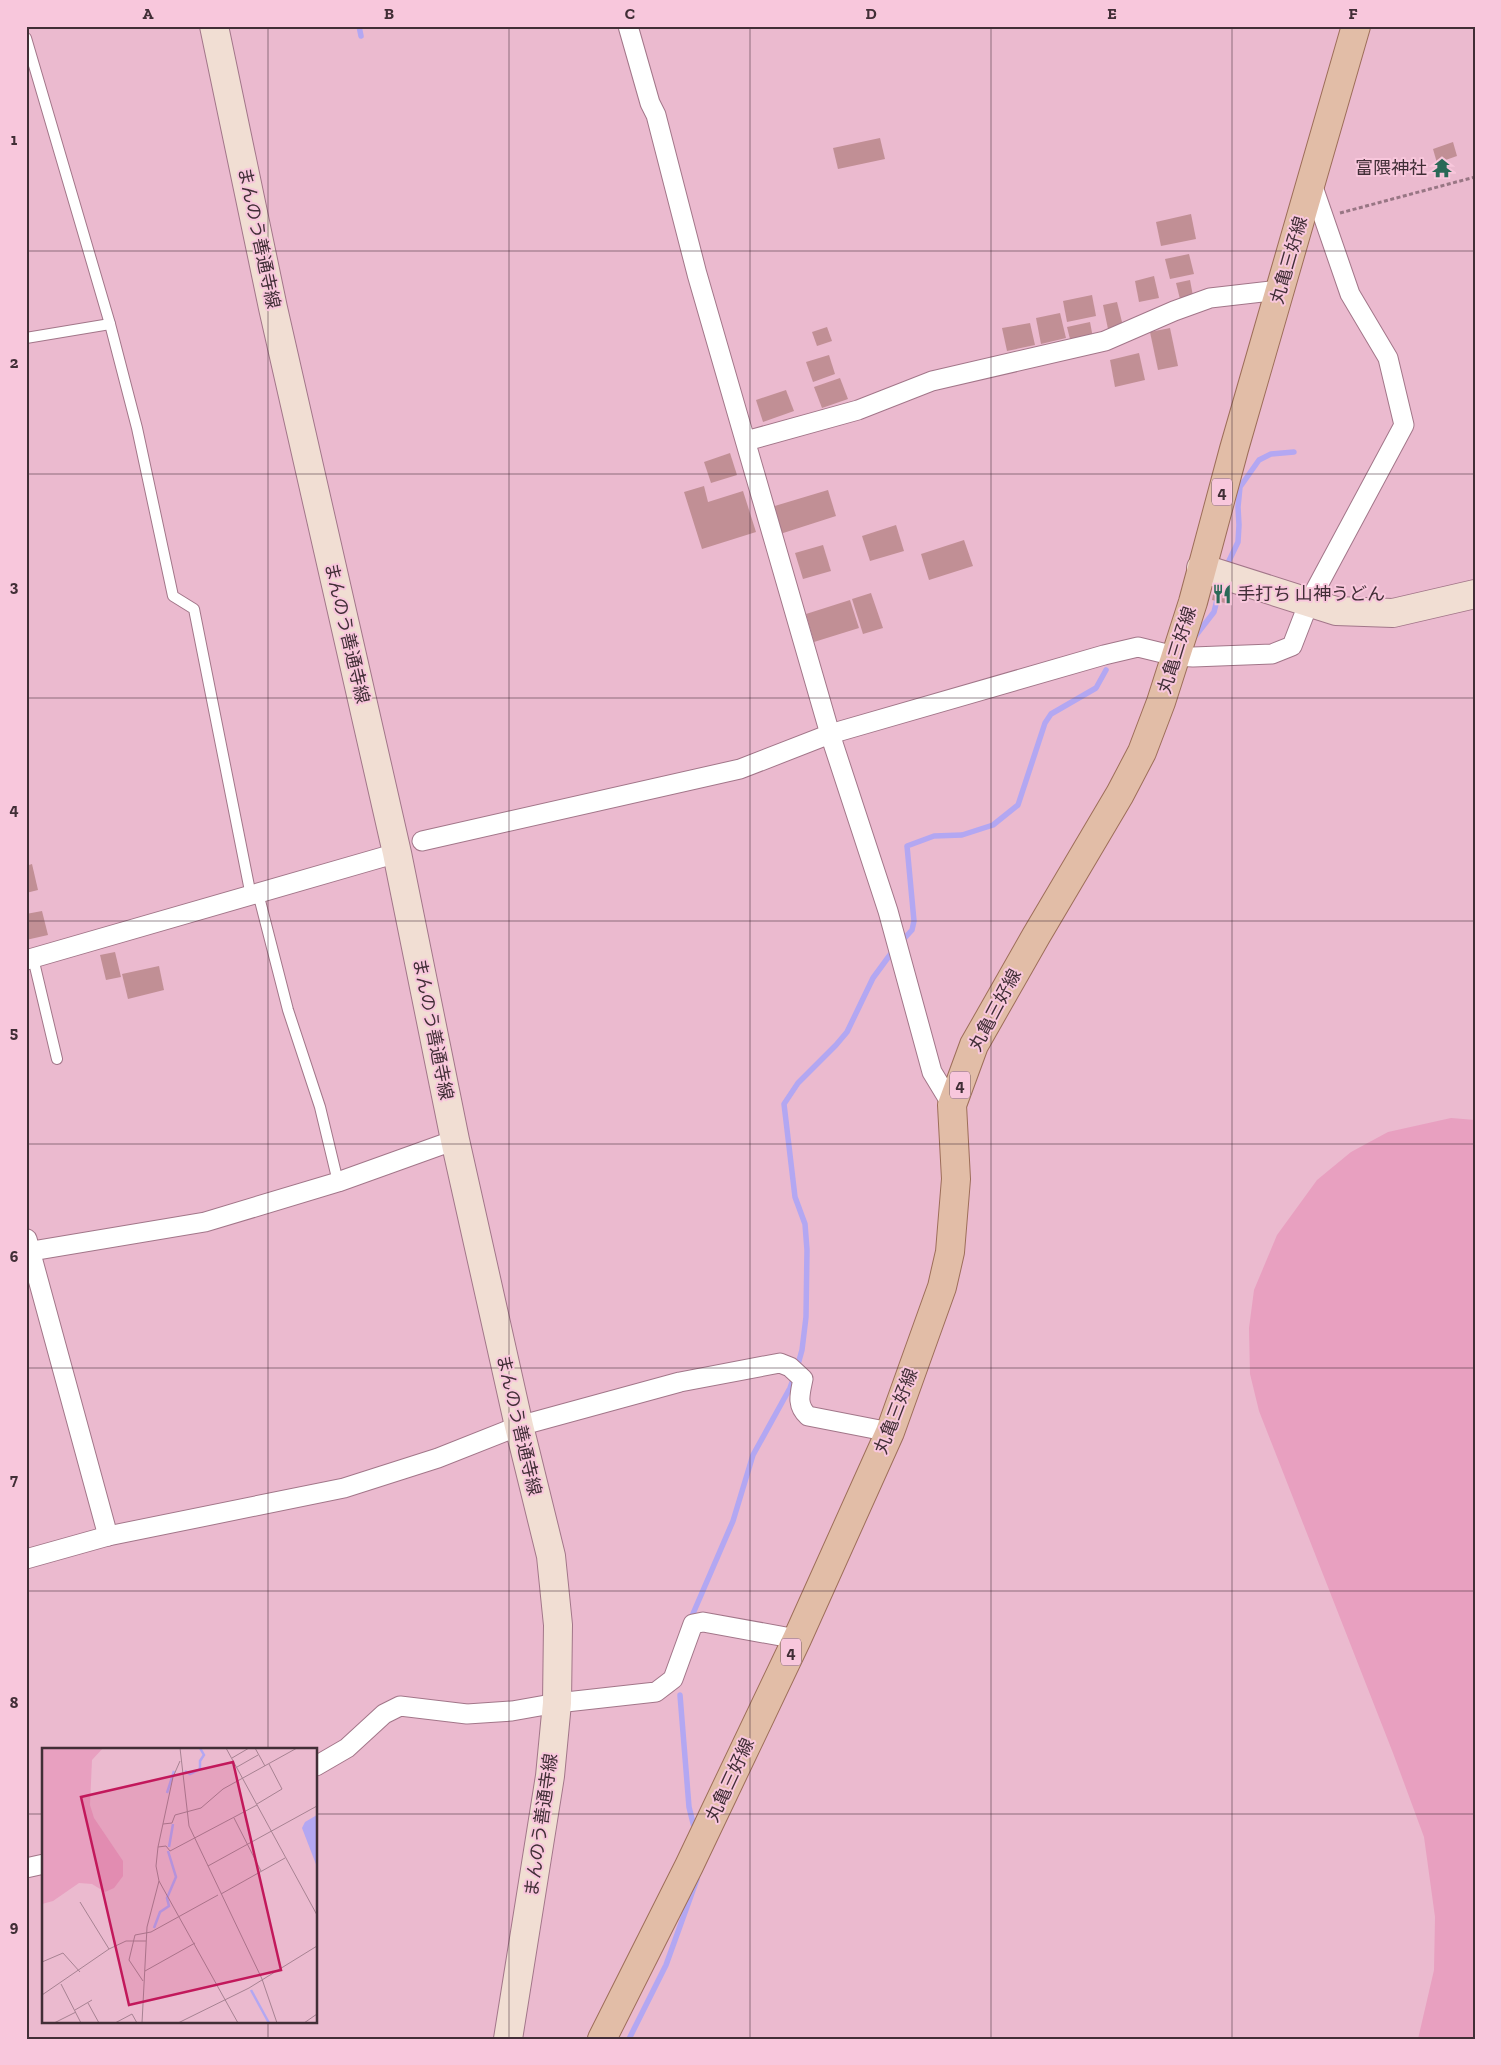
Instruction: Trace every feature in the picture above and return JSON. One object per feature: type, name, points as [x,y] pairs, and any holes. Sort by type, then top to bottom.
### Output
[{"type":"main road","name":"まんのう善通寺線","points":[[214,26],[273,308],[397,853],[455,1140],[519,1426],[551,1556],[558,1625],[557,1703],[550,1776],[508,2039]]},
{"type":"main road","name":"丸亀三好線","points":[[602,2039],[689,1866],[797,1639],[890,1432],[942,1287],[950,1252],[956,1179],[952,1105],[974,1045],[1120,794],[1142,752],[1161,702],[1175,656],[1216,573],[1280,290],[1356,26]]},
{"type":"main road","points":[[1216,573],[1336,611],[1393,613],[1475,594]]},
{"type":"street","points":[[628,26],[650,103],[656,115],[697,274],[830,734],[894,933],[932,1072],[952,1105]]},
{"type":"street","points":[[422,841],[740,769],[830,734],[1104,655],[1138,647],[1175,656],[1193,657],[1272,654],[1292,646],[1309,602],[1404,425],[1388,358],[1350,294],[1312,181]]},
{"type":"street","points":[[746,441],[858,410],[932,381],[1104,341],[1210,298],[1280,290]]},
{"type":"street","points":[[30,959],[397,853]]},
{"type":"street","points":[[108,1536],[28,1247],[205,1222],[338,1182],[455,1140]]},
{"type":"street","points":[[26,1559],[108,1536],[344,1488],[438,1458],[519,1426],[680,1382],[780,1363],[790,1367],[803,1379],[799,1398],[801,1410],[808,1416],[890,1432]]},
{"type":"street","points":[[318,1765],[347,1748],[384,1714],[400,1706],[467,1714],[512,1711],[557,1703],[656,1692],[673,1679],[693,1624],[703,1622],[797,1639]]},
{"type":"street","points":[[26,1868],[42,1864]]},
{"type":"lane","points":[[26,38],[110,324],[137,428],[173,596],[194,608],[254,894],[288,1010],[320,1107],[338,1182]]},
{"type":"lane","points":[[26,338],[110,324]]},
{"type":"lane","points":[[30,959],[57,1059]]},
{"type":"path","points":[[1323,218],[1475,177]]},
{"type":"shaded area","points":[[1451,1118],[1475,1120],[1475,2039],[1418,2039],[1434,1970],[1435,1917],[1424,1837],[1259,1411],[1250,1374],[1249,1328],[1254,1290],[1277,1235],[1317,1180],[1351,1152],[1388,1132]]},
{"type":"building","points":[[880,138],[885,159],[838,169],[833,148]]},
{"type":"building","points":[[1453,142],[1457,156],[1437,163],[1433,149]]},
{"type":"building","points":[[1191,214],[1196,239],[1161,246],[1156,222]]},
{"type":"building","points":[[1189,254],[1194,274],[1170,279],[1165,259]]},
{"type":"building","points":[[1154,276],[1159,298],[1139,302],[1135,281]]},
{"type":"building","points":[[1190,280],[1193,296],[1180,299],[1176,283]]},
{"type":"building","points":[[1092,295],[1096,316],[1067,322],[1063,301]]},
{"type":"building","points":[[1117,302],[1123,326],[1108,329],[1103,305]]},
{"type":"building","points":[[1060,313],[1066,338],[1041,344],[1036,318]]},
{"type":"building","points":[[1090,322],[1093,338],[1071,343],[1067,327]]},
{"type":"building","points":[[1030,323],[1035,345],[1007,351],[1002,328]]},
{"type":"building","points":[[827,327],[832,341],[817,346],[812,332]]},
{"type":"building","points":[[1170,328],[1178,366],[1158,370],[1150,332]]},
{"type":"building","points":[[1139,353],[1145,380],[1115,387],[1110,360]]},
{"type":"building","points":[[829,355],[835,374],[813,382],[806,362]]},
{"type":"building","points":[[840,378],[848,399],[822,408],[814,387]]},
{"type":"building","points":[[786,390],[794,411],[763,422],[756,400]]},
{"type":"building","points":[[730,453],[737,475],[711,483],[704,462]]},
{"type":"building","points":[[704,486],[708,502],[743,491],[756,532],[702,549],[684,492]]},
{"type":"building","points":[[828,490],[836,516],[777,535],[768,508]]},
{"type":"building","points":[[896,525],[904,551],[870,561],[862,536]]},
{"type":"building","points":[[964,540],[973,566],[929,580],[921,554]]},
{"type":"building","points":[[823,545],[831,571],[803,579],[795,553]]},
{"type":"building","name":"手打ち 山神うどん","points":[[1215,584],[1233,588],[1229,604],[1212,600]]},
{"type":"building","points":[[871,593],[883,628],[863,634],[852,599]]},
{"type":"building","points":[[850,600],[859,628],[814,642],[806,614]]},
{"type":"building","points":[[32,864],[38,890],[26,893],[26,866]]},
{"type":"building","points":[[42,911],[48,935],[26,940],[26,914]]},
{"type":"building","points":[[115,952],[121,977],[106,980],[100,955]]},
{"type":"building","points":[[159,966],[164,990],[128,999],[122,974]]},
{"type":"waterway","points":[[359,26],[361,36]]},
{"type":"waterway","points":[[1226,567],[1238,542],[1240,487],[1259,460],[1271,454],[1294,452]]},
{"type":"waterway","points":[[1193,639],[1214,612],[1218,596]]},
{"type":"waterway","points":[[901,942],[912,930],[914,921],[907,846],[934,836],[962,835],[993,825],[1018,805],[1045,723],[1051,714],[1096,688],[1106,670]]},
{"type":"waterway","points":[[797,1368],[802,1350],[806,1317],[807,1250],[805,1224],[795,1197],[784,1104],[798,1083],[847,1032],[873,978],[895,948]]},
{"type":"waterway","points":[[692,1616],[733,1521],[753,1455],[790,1388],[794,1377]]},
{"type":"waterway","points":[[680,1695],[689,1807],[695,1831]]},
{"type":"waterway","points":[[629,2039],[666,1965],[697,1879]]},
{"type":"place","name":"富隈神社","points":[[1442,168]]},
{"type":"place","name":"手打ち 山神うどん","points":[[1222,594]]}]
